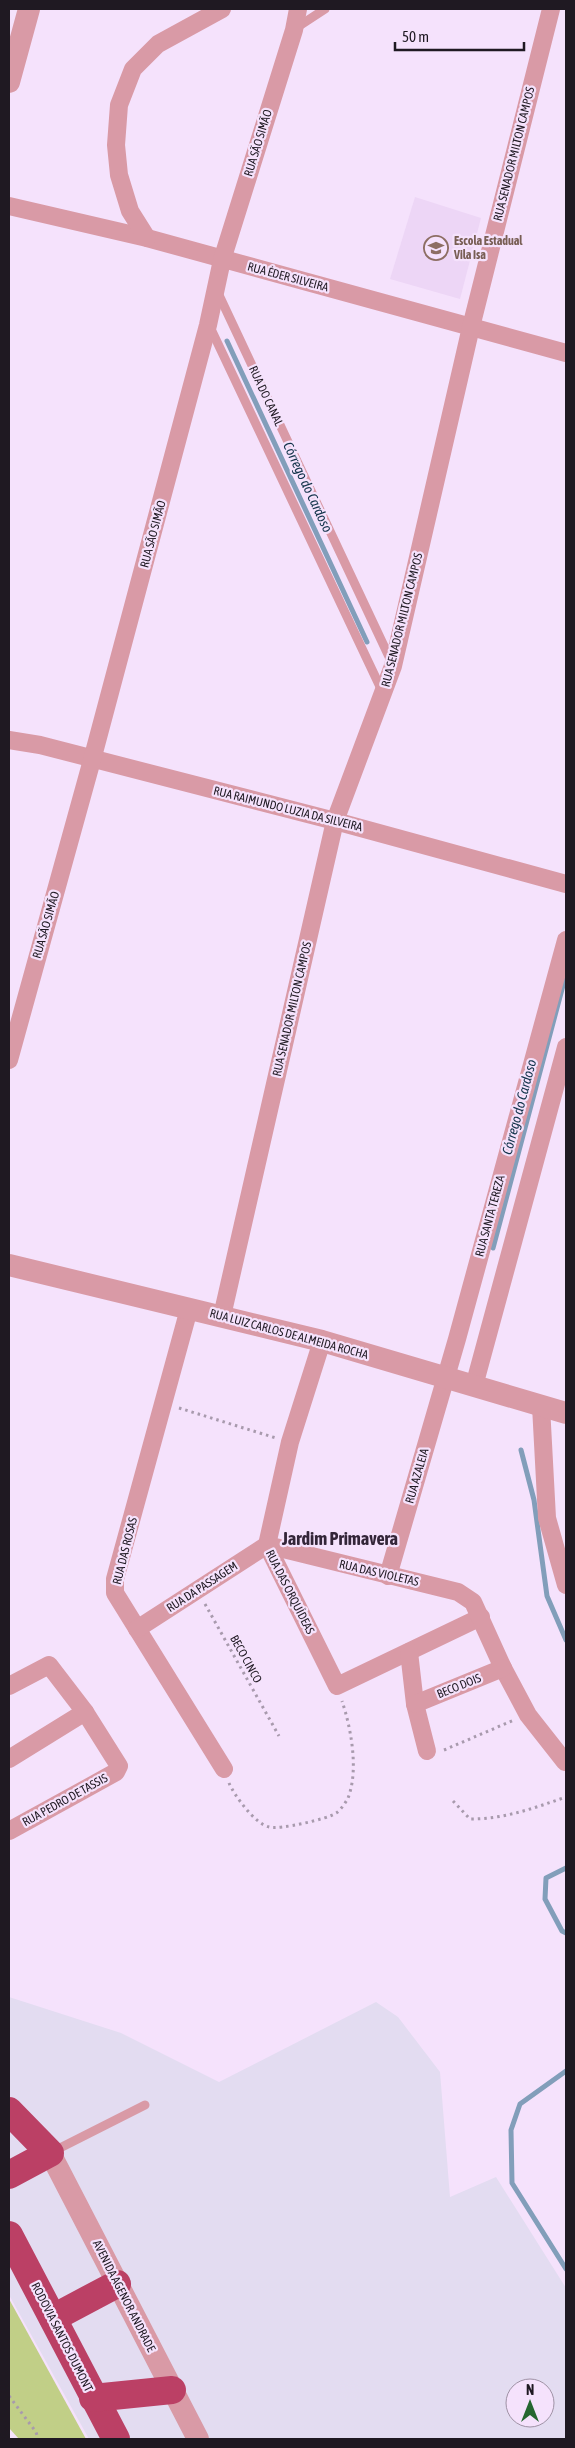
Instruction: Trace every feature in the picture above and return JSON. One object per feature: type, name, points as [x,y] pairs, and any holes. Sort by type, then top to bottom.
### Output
[{"type":"highway","points":[[9,2111],[50,2153],[9,2175]]},
{"type":"highway","name":"RODOVIA SANTOS DUMONT","points":[[9,2235],[116,2439]]},
{"type":"highway","points":[[53,2318],[117,2284]]},
{"type":"highway","points":[[93,2398],[172,2390]]},
{"type":"street","points":[[9,82],[29,9]]},
{"type":"street","points":[[147,238],[130,211],[119,176],[116,144],[119,105],[133,69],[158,44],[222,9]]},
{"type":"street","name":"RUA SÃO SIMÃO","points":[[9,1060],[92,760],[208,325],[222,260],[294,30],[298,9]]},
{"type":"street","name":"RUA SENADOR MILTON CAMPOS","points":[[222,1316],[336,821],[384,695],[393,666],[471,327],[551,9]]},
{"type":"street","name":"RUA ÉDER SILVEIRA","points":[[9,206],[147,238],[566,353]]},
{"type":"street","name":"RUA RAIMUNDO LUZIA DA SILVEIRA","points":[[9,740],[40,745],[92,760],[336,821],[566,884]]},
{"type":"street","name":"RUA SANTA TEREZA","points":[[446,1377],[566,940]]},
{"type":"street","points":[[474,1386],[566,1047]]},
{"type":"street","name":"RUA LUIZ CARLOS DE ALMEIDA ROCHA","points":[[9,1265],[322,1341],[566,1413]]},
{"type":"street","name":"RUA DAS ROSAS","points":[[189,1309],[115,1579],[115,1593],[224,1769]]},
{"type":"street","name":"RUA DAS ORQUÍDEAS","points":[[322,1341],[290,1442],[267,1545],[337,1686]]},
{"type":"street","name":"RUA AZALEIA","points":[[388,1576],[446,1377]]},
{"type":"street","points":[[541,1406],[547,1518],[566,1585]]},
{"type":"street","name":"RUA DAS VIOLETAS","points":[[267,1545],[458,1592],[473,1602],[502,1668],[528,1715],[565,1762]]},
{"type":"street","name":"RUA DA PASSAGEM","points":[[137,1629],[267,1545]]},
{"type":"street","points":[[337,1686],[481,1617]]},
{"type":"street","points":[[409,1652],[415,1704],[427,1751]]},
{"type":"street","points":[[9,1686],[49,1665],[84,1712],[9,1759]]},
{"type":"street","name":"BECO DOIS","points":[[415,1704],[502,1668]]},
{"type":"street","name":"RUA PEDRO DE TASSIS","points":[[9,1831],[116,1772],[119,1766],[84,1712]]},
{"type":"street","name":"AVENIDA AGENOR ANDRADE","points":[[50,2153],[198,2439]]},
{"type":"lane","points":[[294,30],[325,9]]},
{"type":"lane","name":"RUA DO CANAL","points":[[216,288],[393,666]]},
{"type":"lane","name":"RUA DO CANAL","points":[[208,325],[384,695]]},
{"type":"lane","points":[[50,2153],[145,2105]]},
{"type":"path","points":[[164,1404],[290,1442]]},
{"type":"path","name":"BECO CINCO","points":[[197,1590],[279,1736]]},
{"type":"path","points":[[224,1769],[234,1795],[257,1820],[269,1827],[284,1827],[336,1813],[348,1800],[352,1781],[350,1727],[337,1686]]},
{"type":"path","points":[[427,1751],[430,1753],[441,1751],[504,1725]]},
{"type":"path","points":[[453,1801],[470,1819],[492,1819],[528,1811],[566,1796]]},
{"type":"path","points":[[9,2396],[36,2432],[38,2439]]},
{"type":"shaded area","name":"Escola Estadual Vila Isa","points":[[415,197],[481,218],[460,299],[390,279]]},
{"type":"shaded area","points":[[9,1997],[121,2033],[219,2082],[376,2002],[398,2017],[440,2072],[450,2197],[496,2177],[566,2288],[566,2439],[89,2439],[9,2295]]},
{"type":"green space","points":[[9,2299],[86,2439],[19,2439],[9,2428]]},
{"type":"waterway","name":"Córrego do Cardoso","points":[[227,341],[367,642]]},
{"type":"waterway","name":"Córrego do Cardoso","points":[[493,1248],[565,978]]},
{"type":"waterway","name":"Córrego do Cardoso","points":[[521,1450],[534,1500],[547,1596],[566,1640]]},
{"type":"waterway","name":"Córrego do Cardoso","points":[[566,1868],[546,1878],[545,1899],[562,1931],[566,1933]]},
{"type":"waterway","name":"Córrego do Cardoso","points":[[566,2071],[520,2104],[511,2130],[512,2183],[566,2269]]},
{"type":"place","name":"Escola Estadual Vila Isa","points":[[436,248]]},
{"type":"district","name":"Jardim Primavera","points":[[340,1539]]}]
